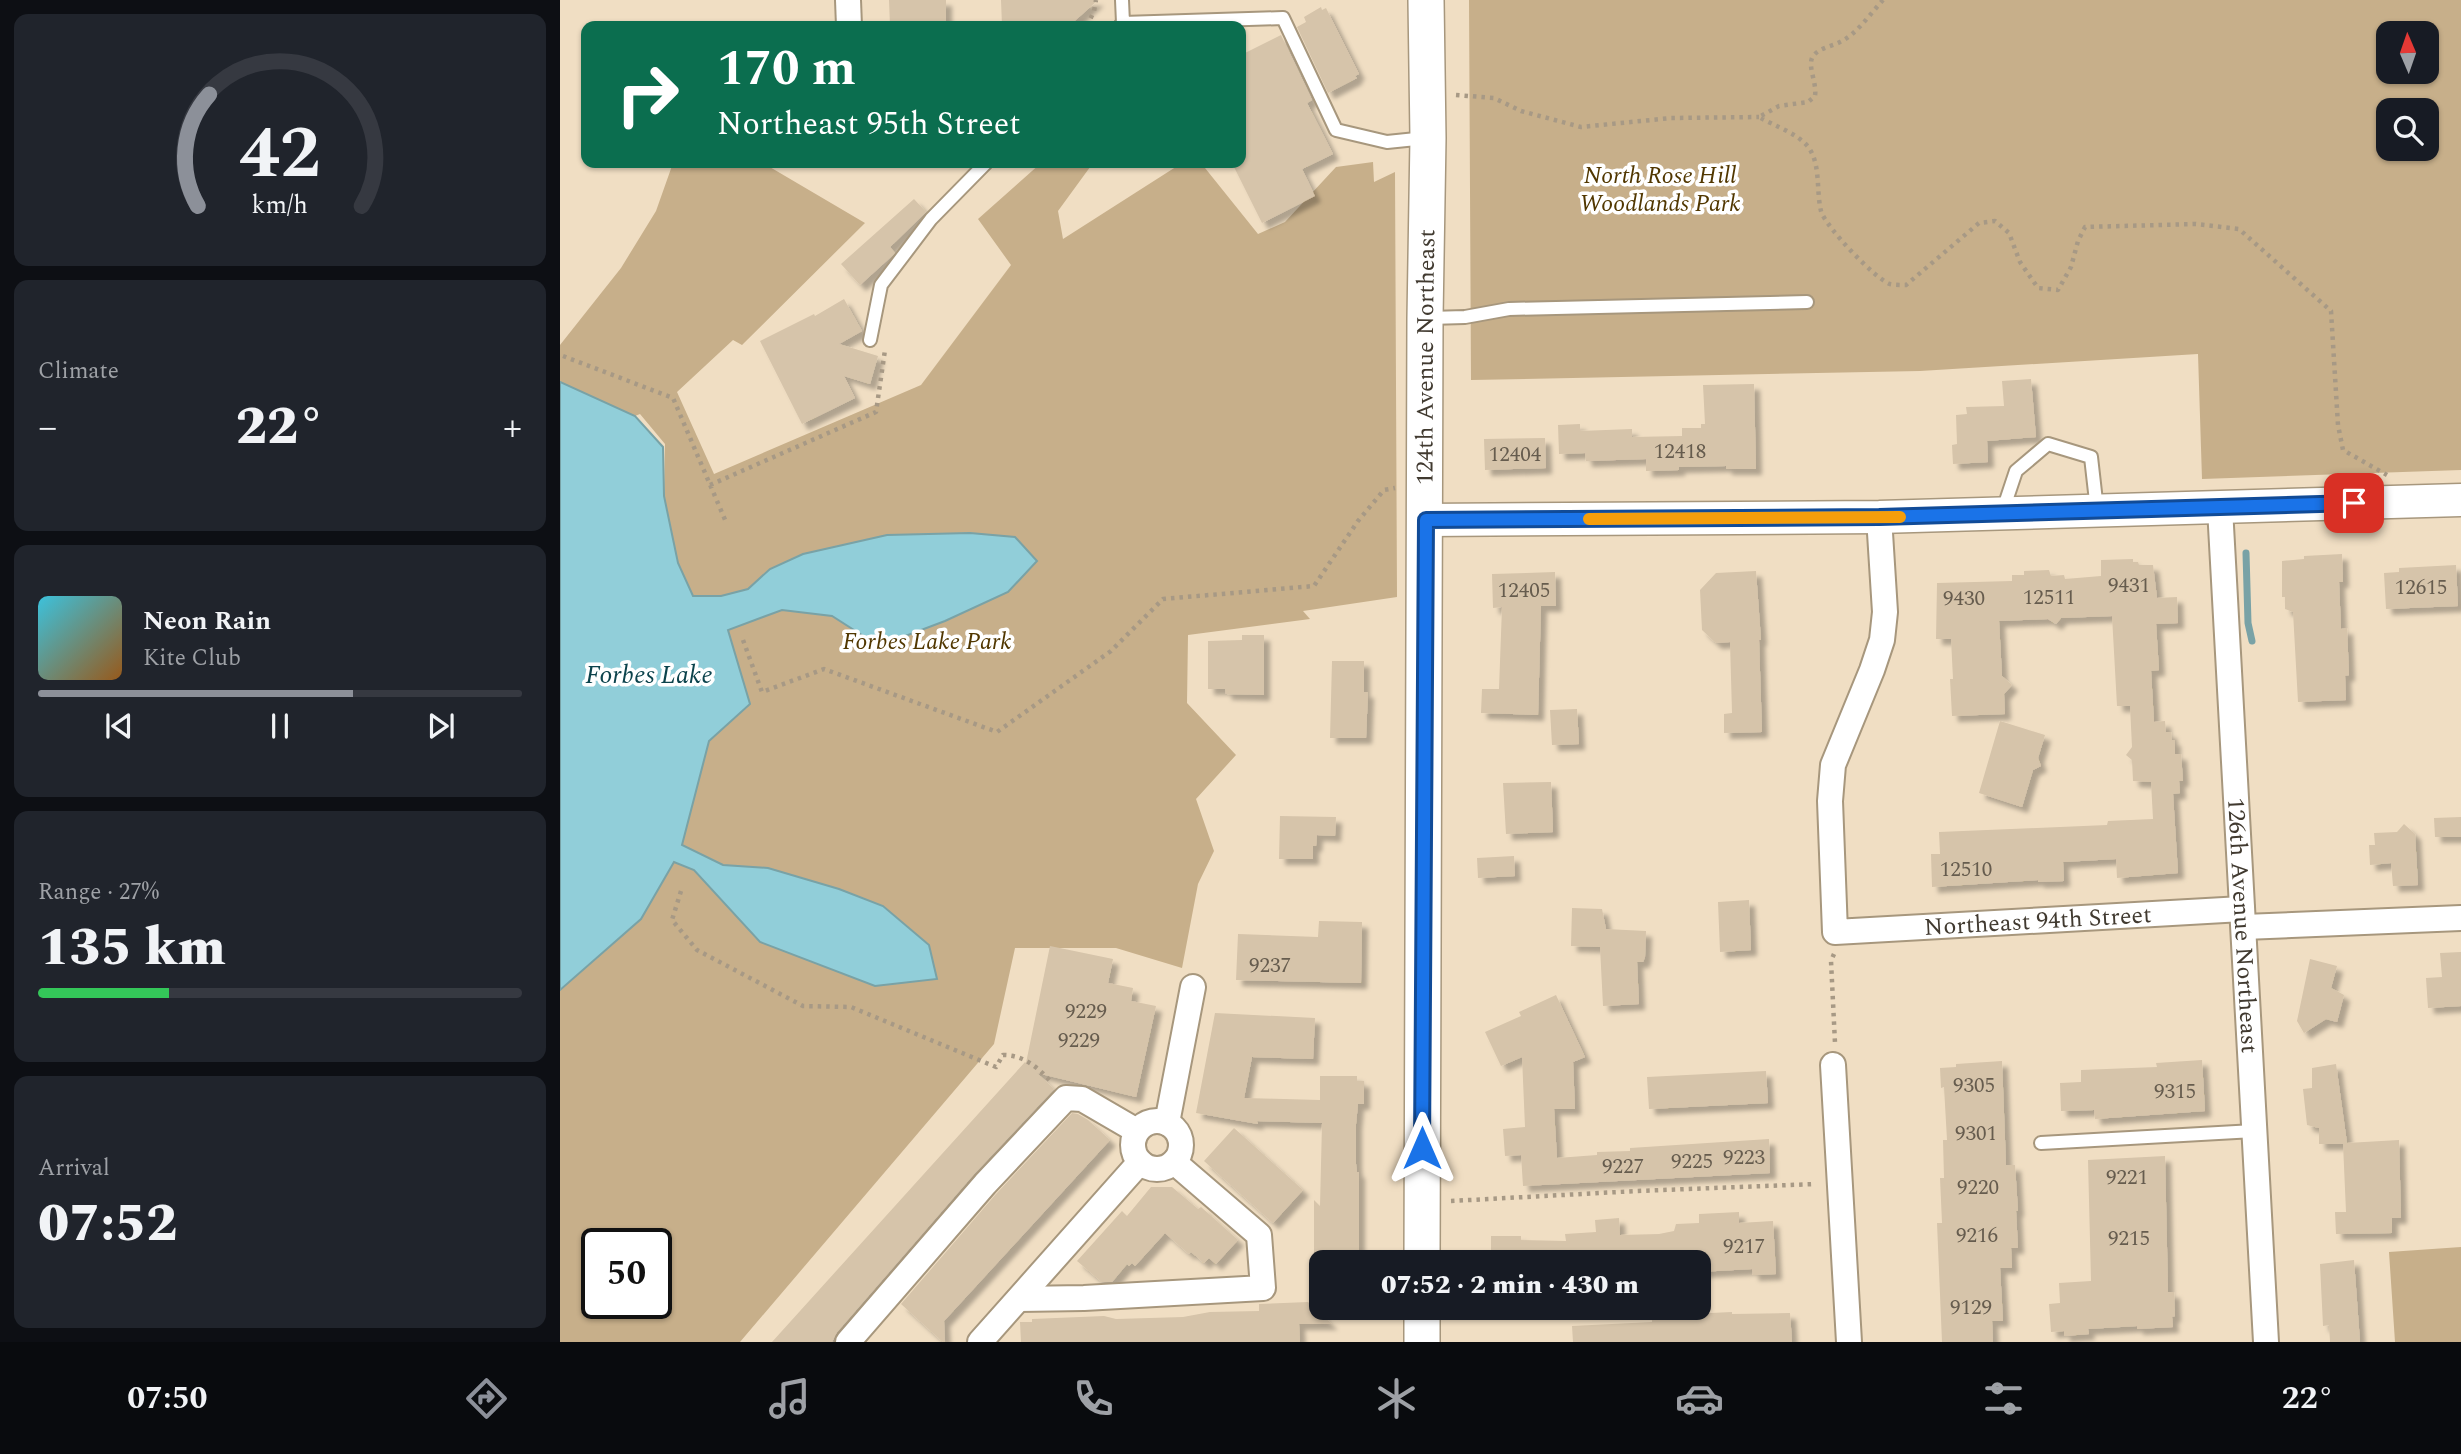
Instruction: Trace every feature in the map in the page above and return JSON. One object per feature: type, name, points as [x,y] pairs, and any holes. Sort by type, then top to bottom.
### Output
[{"type":"main road","name":"124th Avenue Northeast","points":[[1422,1250],[1428,138],[1426,0]]},
{"type":"main road","points":[[1422,1320],[1423,1342]]},
{"type":"street","points":[[848,0],[849,21]]},
{"type":"street","points":[[1426,520],[1879,517],[2461,500]]},
{"type":"street","name":"126th Avenue Northeast","points":[[2220,508],[2266,1342]]},
{"type":"street","points":[[1835,941],[1830,801],[1833,765],[1882,640],[1885,612],[1879,517]]},
{"type":"street","name":"Northeast 94th Street","points":[[1835,941],[2243,918],[2461,918]]},
{"type":"street","points":[[1167,1123],[1193,987]]},
{"type":"street","points":[[1834,1058],[1849,1342]]},
{"type":"street","points":[[848,1342],[985,1184],[1066,1098],[1082,1099],[1137,1132]]},
{"type":"street","points":[[1151,1122],[1167,1123],[1178,1133],[1181,1141],[1179,1156],[1168,1167],[1153,1169],[1140,1162],[1133,1148],[1137,1132],[1151,1122]]},
{"type":"street","points":[[980,1342],[1140,1162]]},
{"type":"street","points":[[1020,1298],[1084,1298],[1263,1288],[1259,1236],[1174,1162]]},
{"type":"lane","points":[[1121,21],[1122,0]]},
{"type":"lane","points":[[1214,21],[1283,18],[1336,131],[1387,142],[1428,138]]},
{"type":"lane","points":[[870,340],[881,285],[931,219],[981,168]]},
{"type":"lane","points":[[1425,318],[1465,317],[1509,309],[1807,302]]},
{"type":"lane","points":[[2001,514],[2016,471],[2048,444],[2091,457],[2097,511]]},
{"type":"lane","points":[[2041,1143],[2255,1131]]},
{"type":"path","points":[[1089,21],[1096,0]]},
{"type":"path","points":[[1427,94],[1494,98],[1521,111],[1581,127],[1671,118],[1759,117],[1779,106],[1808,102],[1815,96],[1816,86],[1811,66],[1816,52],[1841,42],[1852,34],[1883,0]]},
{"type":"path","points":[[1759,117],[1799,138],[1808,147],[1814,159],[1821,210],[1826,223],[1851,251],[1889,284],[1906,285],[1979,223],[1995,221],[2009,233],[2020,261],[2038,288],[2058,290],[2071,267],[2085,227],[2196,224],[2239,229],[2331,311],[2337,408],[2343,450],[2396,479]]},
{"type":"path","points":[[709,485],[876,412],[887,341],[870,340]]},
{"type":"path","points":[[564,356],[673,398],[726,522]]},
{"type":"path","points":[[743,640],[762,692],[824,669],[997,732],[1111,652],[1163,598],[1314,586],[1358,521],[1384,490],[1400,488]]},
{"type":"path","points":[[681,891],[672,920],[697,950],[803,1006],[851,1007],[996,1067],[1003,1055],[1015,1055],[1039,1068],[1066,1098]]},
{"type":"path","points":[[1834,1058],[1831,961],[1835,941]]},
{"type":"path","points":[[1422,1202],[1820,1184]]},
{"type":"green space","name":"North Rose Hill Woodlands Park","points":[[1469,0],[2461,0],[2461,470],[2202,479],[2198,354],[1920,371],[1471,380]]},
{"type":"green space","name":"Forbes Lake Park","points":[[1373,162],[1374,182],[1395,172],[1397,597],[1303,611],[1310,619],[1188,635],[1187,703],[1236,755],[1196,799],[1214,851],[1198,884],[1182,968],[1116,948],[1015,948],[994,1044],[740,1342],[560,1342],[560,990],[641,919],[674,862],[694,870],[760,942],[875,986],[937,979],[883,906],[839,889],[768,868],[723,865],[681,845],[704,759],[664,496],[665,444],[640,414],[635,416],[612,406],[560,391],[560,345],[621,268],[656,211],[671,168],[772,168],[865,223],[742,345],[733,340],[677,392],[714,474],[921,385],[1011,265],[978,219],[1035,168],[1089,168],[1058,211],[1063,239],[1174,168],[1205,168],[1258,234],[1285,222],[1336,167]]},
{"type":"green space","points":[[2461,1247],[2461,1342],[2395,1342],[2389,1252]]},
{"type":"water","name":"Forbes Lake","points":[[560,382],[635,416],[663,447],[664,496],[678,563],[693,596],[721,596],[748,589],[770,569],[803,554],[887,535],[970,533],[1015,537],[1037,561],[1008,592],[945,621],[879,646],[832,616],[782,610],[728,630],[750,704],[709,741],[682,845],[723,865],[768,868],[839,889],[883,906],[929,945],[937,979],[875,986],[760,942],[694,870],[674,862],[641,919],[560,990]]},
{"type":"building","points":[[889,0],[946,0],[946,21],[890,21]]},
{"type":"building","points":[[1001,0],[1098,0],[1075,21],[1002,21]]},
{"type":"building","points":[[1321,7],[1322,10],[1326,8],[1359,74],[1355,76],[1357,78],[1328,93],[1297,27],[1306,22],[1304,17]]},
{"type":"building","points":[[1281,35],[1312,100],[1307,103],[1333,154],[1302,169],[1315,196],[1262,223],[1234,168],[1246,168],[1246,52]]},
{"type":"building","points":[[914,199],[926,212],[890,247],[895,253],[860,285],[841,264]]},
{"type":"building","points":[[844,299],[862,331],[839,344],[878,356],[870,384],[844,376],[855,398],[802,424],[760,341],[814,314],[815,316]]},
{"type":"building","points":[[2031,379],[2036,437],[1987,441],[1988,462],[1953,464],[1952,445],[1957,444],[1956,415],[1967,414],[1966,407],[2004,406],[2002,381]]},
{"type":"building","points":[[1754,384],[1756,469],[1726,469],[1726,466],[1646,471],[1646,459],[1586,461],[1585,453],[1559,454],[1558,425],[1580,424],[1580,431],[1632,429],[1632,437],[1682,436],[1682,428],[1701,428],[1701,424],[1705,424],[1703,385]]},
{"type":"building","points":[[1545,438],[1546,468],[1485,470],[1484,439]]},
{"type":"building","points":[[2342,554],[2343,582],[2339,582],[2341,629],[2347,628],[2349,675],[2345,676],[2346,700],[2298,702],[2293,612],[2285,609],[2285,597],[2282,597],[2282,561],[2304,559],[2304,556]]},
{"type":"building","points":[[2133,559],[2133,562],[2138,562],[2139,565],[2153,565],[2157,598],[2177,597],[2178,623],[2156,624],[2159,670],[2151,671],[2154,722],[2165,721],[2166,732],[2171,732],[2172,740],[2175,740],[2175,754],[2181,754],[2183,781],[2179,781],[2180,793],[2173,794],[2178,873],[2117,878],[2116,859],[2063,862],[2064,881],[2038,880],[1932,887],[1931,854],[1940,854],[1939,832],[2107,825],[2108,821],[2153,819],[2151,782],[2133,781],[2132,760],[2126,755],[2132,747],[2130,706],[2117,706],[2112,616],[2061,618],[2056,624],[2048,619],[1999,621],[2002,676],[2012,685],[2004,694],[2005,714],[1952,716],[1951,639],[1936,639],[1937,583],[2012,581],[2012,575],[2024,575],[2024,571],[2049,570],[2051,576],[2064,575],[2065,579],[2101,576],[2101,560]]},
{"type":"building","points":[[2456,565],[2458,606],[2386,609],[2384,573],[2399,572],[2399,568]]},
{"type":"building","points":[[1756,571],[1761,640],[1762,732],[1724,733],[1724,714],[1732,713],[1730,642],[1716,643],[1702,630],[1700,590],[1716,573]]},
{"type":"building","points":[[1555,572],[1556,606],[1541,606],[1538,715],[1481,713],[1482,689],[1499,689],[1502,607],[1493,608],[1492,574]]},
{"type":"building","points":[[1242,635],[1264,635],[1264,695],[1226,694],[1225,689],[1208,689],[1208,641],[1242,640]]},
{"type":"building","points":[[1332,661],[1364,661],[1364,692],[1368,692],[1366,738],[1330,738]]},
{"type":"building","points":[[1577,709],[1579,744],[1552,745],[1550,710]]},
{"type":"building","points":[[2000,721],[2045,735],[2038,758],[2041,766],[2033,770],[2022,807],[1979,793]]},
{"type":"building","points":[[1551,782],[1553,832],[1506,834],[1503,783]]},
{"type":"building","points":[[1280,816],[1336,817],[1335,836],[1317,835],[1316,846],[1313,846],[1313,859],[1279,859]]},
{"type":"building","points":[[2461,817],[2461,837],[2435,837],[2434,818]]},
{"type":"building","points":[[2404,824],[2415,834],[2418,885],[2393,886],[2391,863],[2370,865],[2369,845],[2375,845],[2374,833],[2397,832]]},
{"type":"building","points":[[1514,856],[1515,876],[1478,878],[1477,858]]},
{"type":"building","points":[[1749,900],[1751,950],[1720,952],[1718,902]]},
{"type":"building","points":[[1572,908],[1602,909],[1606,929],[1646,931],[1645,957],[1643,962],[1637,962],[1639,1004],[1603,1006],[1600,947],[1571,946]]},
{"type":"building","points":[[1319,921],[1362,922],[1361,983],[1236,980],[1238,934],[1318,937]]},
{"type":"building","points":[[1050,946],[1113,959],[1108,983],[1133,988],[1131,1001],[1156,1006],[1136,1097],[1037,1073],[1054,1089],[974,1174],[837,1332],[832,1342],[772,1342],[1026,1063]]},
{"type":"building","points":[[2461,952],[2461,1006],[2428,1008],[2426,978],[2442,977],[2440,953]]},
{"type":"building","points":[[2310,959],[2337,966],[2331,988],[2344,995],[2337,1022],[2326,1019],[2304,1033],[2297,1021]]},
{"type":"building","points":[[1556,995],[1585,1057],[1573,1062],[1575,1109],[1554,1109],[1557,1158],[1597,1155],[1597,1152],[1630,1151],[1630,1148],[1769,1139],[1770,1173],[1523,1186],[1521,1155],[1505,1156],[1503,1129],[1525,1127],[1522,1057],[1501,1066],[1485,1032],[1521,1016],[1519,1012]]},
{"type":"building","points":[[1215,1013],[1315,1018],[1313,1059],[1252,1057],[1244,1098],[1320,1100],[1320,1076],[1357,1076],[1357,1081],[1364,1081],[1364,1104],[1358,1104],[1356,1124],[1359,1250],[1314,1250],[1314,1200],[1320,1206],[1322,1123],[1257,1121],[1258,1124],[1196,1113]]},
{"type":"building","points":[[2202,1060],[2205,1111],[2095,1119],[2094,1110],[2061,1111],[2060,1083],[2081,1082],[2081,1070],[2157,1067],[2156,1063]]},
{"type":"building","points":[[2002,1061],[2006,1165],[2015,1165],[2018,1211],[2018,1248],[2011,1248],[2012,1268],[2000,1268],[2003,1321],[1992,1321],[1993,1342],[1942,1342],[1937,1223],[1942,1223],[1940,1178],[1944,1178],[1943,1140],[1947,1140],[1944,1087],[1941,1088],[1940,1068],[1956,1067],[1956,1064]]},
{"type":"building","points":[[2336,1064],[2347,1143],[2399,1140],[2401,1218],[2392,1218],[2392,1233],[2336,1234],[2335,1212],[2346,1212],[2343,1144],[2319,1144],[2319,1128],[2307,1125],[2303,1089],[2312,1088],[2312,1068]]},
{"type":"building","points":[[1766,1071],[1768,1103],[1649,1109],[1647,1077]]},
{"type":"building","points":[[1072,1113],[1088,1120],[1110,1140],[944,1321],[943,1342],[901,1304],[996,1194]]},
{"type":"building","points":[[1234,1128],[1303,1190],[1273,1223],[1204,1161]]},
{"type":"building","points":[[2165,1156],[2168,1292],[2174,1292],[2173,1327],[2088,1329],[2089,1334],[2064,1336],[2064,1331],[2051,1332],[2049,1304],[2060,1303],[2059,1283],[2091,1281],[2088,1160]]},
{"type":"building","points":[[1151,1187],[1172,1187],[1198,1209],[1201,1207],[1238,1240],[1216,1264],[1209,1258],[1204,1263],[1165,1233],[1135,1266],[1132,1263],[1129,1266],[1127,1264],[1112,1282],[1102,1282],[1077,1261],[1122,1211],[1127,1216]]},
{"type":"building","points":[[1739,1212],[1739,1223],[1773,1221],[1776,1274],[1753,1275],[1752,1269],[1711,1271],[1711,1250],[1491,1250],[1491,1236],[1566,1241],[1565,1234],[1596,1232],[1595,1220],[1619,1218],[1620,1235],[1659,1234],[1674,1231],[1676,1224],[1699,1223],[1699,1214]]},
{"type":"building","points":[[2354,1260],[2360,1342],[2330,1342],[2329,1325],[2323,1326],[2320,1264]]},
{"type":"building","points":[[1308,1302],[1309,1320],[1328,1320],[1332,1324],[1299,1324],[1300,1342],[1021,1342],[1020,1322],[1032,1322],[1032,1319],[1183,1317],[1210,1312],[1259,1311],[1259,1304]]},
{"type":"building","points":[[1711,1313],[1790,1313],[1792,1342],[1573,1342],[1572,1326],[1652,1320],[1711,1320]]},
{"type":"waterway","points":[[2246,553],[2248,623],[2252,641]]},
{"type":"slow traffic","points":[[1589,519],[1900,517]]},
{"type":"route","points":[[1422,1148],[1426,520],[1879,517],[2354,503]]}]
